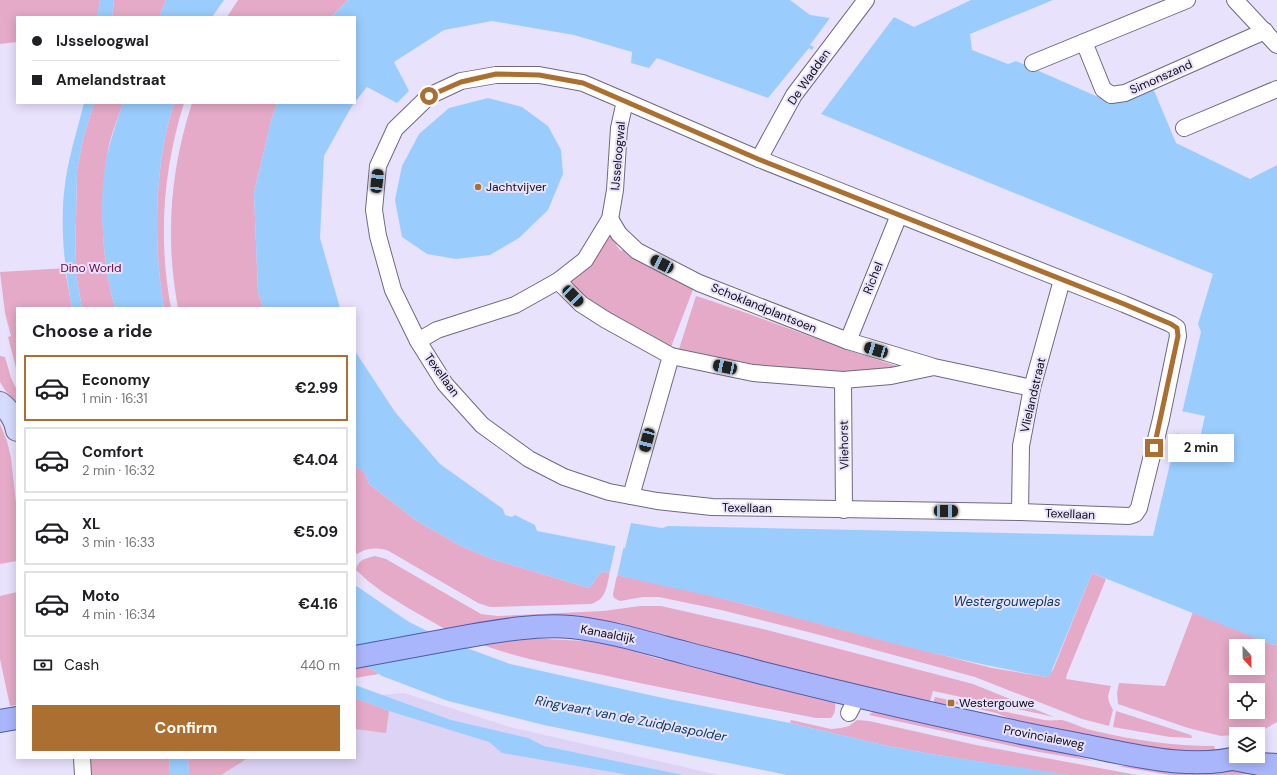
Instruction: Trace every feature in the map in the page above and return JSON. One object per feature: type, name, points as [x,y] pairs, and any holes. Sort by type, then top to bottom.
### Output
[{"type":"main road","points":[[0,403],[9,412],[16,427]]},
{"type":"main road","name":"Kanaaldijk","points":[[356,657],[533,626],[588,629],[642,641],[853,705]]},
{"type":"main road","name":"Provincialeweg","points":[[853,705],[963,721],[1159,759],[1183,762],[1229,759]]},
{"type":"main road","points":[[0,721],[16,718]]},
{"type":"main road","points":[[1265,751],[1277,749]]},
{"type":"main road","name":"Provincialeweg","points":[[1256,763],[1277,764]]},
{"type":"street","name":"De Wadden","points":[[758,159],[794,95],[866,0]]},
{"type":"street","points":[[1033,63],[1187,0]]},
{"type":"street","points":[[1235,0],[1266,31],[1277,45]]},
{"type":"street","name":"Simonszand","points":[[1084,42],[1103,89],[1111,95],[1125,93],[1266,31]]},
{"type":"street","points":[[418,341],[393,290],[378,236],[374,210],[378,166],[395,129],[429,96],[461,82],[496,74],[539,75],[583,83],[758,159],[1062,280]]},
{"type":"street","points":[[1184,128],[1277,89]]},
{"type":"street","name":"IJsseloogwal","points":[[418,341],[437,330],[516,305],[558,281],[585,260],[610,219],[615,190],[619,128],[625,101]]},
{"type":"street","name":"Richel","points":[[848,341],[899,215]]},
{"type":"street","name":"Schoklandplantsoen","points":[[610,219],[619,234],[638,251],[699,282],[848,341],[934,367],[1032,388]]},
{"type":"street","name":"Texellaan","points":[[418,341],[445,384],[482,425],[529,459],[564,477],[609,492],[657,501],[712,507],[1020,512],[1129,516],[1135,514],[1139,508],[1161,419],[1178,336],[1177,328],[1124,304],[1062,280]]},
{"type":"street","name":"Vlielandstraat","points":[[1020,512],[1021,446],[1032,388],[1062,280]]},
{"type":"street","name":"Schoklandplantsoen","points":[[558,281],[581,304],[606,320],[671,356],[752,373],[843,380],[891,376],[934,367]]},
{"type":"street","points":[[631,496],[671,356]]},
{"type":"street","name":"Vliehorst","points":[[843,380],[844,510]]},
{"type":"street","points":[[82,759],[83,775]]},
{"type":"shaded area","points":[[404,693],[510,727],[719,775],[188,775],[190,759],[356,759],[356,697]]},
{"type":"green space","points":[[0,0],[100,0],[97,16],[16,16],[16,42],[0,44]]},
{"type":"green space","points":[[114,0],[166,0],[159,16],[112,16]]},
{"type":"green space","points":[[238,0],[348,0],[332,16],[228,16]]},
{"type":"green space","name":"Dino World","points":[[94,104],[123,104],[109,144],[103,189],[104,250],[110,289],[115,307],[82,307],[75,269],[77,171],[83,139]]},
{"type":"green space","points":[[174,104],[184,104],[171,154],[165,205],[165,256],[171,307],[164,307],[160,283],[157,231],[159,178],[167,127]]},
{"type":"green space","points":[[192,104],[277,104],[271,121],[254,193],[258,292],[263,307],[178,307],[174,282],[171,230],[174,179]]},
{"type":"green space","points":[[609,236],[622,240],[616,245],[621,251],[627,246],[694,287],[671,347],[602,313],[570,285],[570,279],[604,239]]},
{"type":"green space","points":[[67,268],[66,275],[72,307],[16,307],[16,368],[8,337],[11,336],[5,313],[0,272]]},
{"type":"green space","points":[[696,296],[900,367],[853,373],[778,369],[679,349]]},
{"type":"green space","points":[[0,356],[5,357],[11,378],[16,388],[16,403],[5,390],[0,382]]},
{"type":"green space","points":[[0,424],[7,441],[11,458],[16,503],[16,561],[0,564]]},
{"type":"green space","points":[[356,467],[365,473],[369,484],[417,521],[461,546],[492,559],[589,588],[602,571],[610,573],[603,596],[591,604],[490,607],[478,603],[387,550],[370,549],[356,554]]},
{"type":"green space","points":[[375,556],[386,559],[481,614],[497,616],[603,611],[640,606],[661,606],[767,630],[973,684],[1054,717],[933,691],[929,704],[667,640],[667,635],[599,620],[531,616],[486,621],[445,629],[384,593],[356,570],[360,562]]},
{"type":"green space","points":[[1092,573],[1106,579],[1066,679],[1111,686],[1108,696],[1113,710],[1109,726],[1082,719],[975,677],[816,634],[721,610],[659,597],[643,597],[620,601],[614,598],[613,594],[617,575],[709,595],[992,668],[1047,677],[1053,670]]},
{"type":"green space","points":[[16,592],[16,705],[10,706],[0,659],[0,596]]},
{"type":"green space","points":[[1193,612],[1258,639],[1229,639],[1229,675],[1265,675],[1265,642],[1273,645],[1277,643],[1277,722],[1265,729],[1265,727],[1229,727],[1229,735],[1221,736],[1188,728],[1118,704],[1117,693],[1119,683],[1165,686]]},
{"type":"green space","points":[[528,638],[585,641],[611,645],[663,660],[664,656],[832,701],[835,703],[835,711],[831,718],[816,718],[552,664],[507,653],[478,643]]},
{"type":"green space","points":[[356,660],[379,674],[356,678]]},
{"type":"green space","points":[[935,697],[1044,720],[1062,720],[1091,730],[1124,737],[1169,744],[1214,746],[1216,751],[1175,752],[1035,728],[996,713],[956,704],[933,704]]},
{"type":"green space","points":[[356,698],[389,711],[386,733],[356,729]]},
{"type":"green space","points":[[875,710],[1049,748],[1093,761],[1039,752],[869,715]]},
{"type":"green space","points":[[1116,711],[1191,735],[1192,738],[1170,737],[1113,727]]},
{"type":"green space","points":[[791,720],[831,729],[849,726],[857,720],[869,721],[976,745],[1137,775],[1070,775],[931,754],[883,745],[790,723]]},
{"type":"green space","points":[[90,759],[169,759],[170,775],[91,775]]},
{"type":"green space","points":[[188,759],[246,759],[221,775],[189,775]]},
{"type":"green space","points":[[1117,766],[1268,768],[1268,773],[1235,775],[1169,775]]},
{"type":"water","points":[[100,0],[114,0],[112,16],[97,16]]},
{"type":"water","points":[[166,0],[224,0],[213,16],[159,16]]},
{"type":"water","points":[[348,0],[790,0],[810,15],[830,18],[810,45],[814,47],[812,50],[809,48],[768,98],[657,58],[649,68],[631,63],[632,52],[574,35],[492,21],[444,30],[394,62],[409,91],[397,103],[367,87],[356,101],[356,16],[332,16]]},
{"type":"water","name":"Westergouweplas","points":[[971,0],[1053,0],[970,34],[972,50],[1008,64],[1016,61],[1096,96],[1122,100],[1153,88],[1176,143],[1250,179],[1277,165],[1277,643],[1273,645],[1265,642],[1265,639],[1258,639],[1092,573],[1050,675],[1047,677],[1009,670],[933,653],[744,604],[602,571],[589,588],[492,559],[461,546],[417,521],[369,484],[365,473],[356,467],[356,353],[395,412],[440,464],[503,509],[505,515],[512,517],[515,515],[535,525],[537,531],[625,548],[631,523],[662,528],[668,526],[1153,536],[1201,332],[1198,324],[1213,274],[821,114],[894,17],[914,27]]},
{"type":"water","name":"Jachtvijver","points":[[488,98],[522,107],[548,126],[561,150],[563,174],[548,210],[519,238],[490,255],[456,259],[427,254],[402,237],[395,200],[402,166],[419,134],[449,108]]},
{"type":"water","points":[[84,104],[94,104],[83,139],[77,171],[75,269],[82,307],[72,307],[63,243],[64,193],[72,149]]},
{"type":"water","points":[[123,104],[174,104],[162,152],[157,205],[158,258],[164,307],[115,307],[104,249],[102,206],[105,166],[114,130]]},
{"type":"water","points":[[277,104],[353,104],[324,156],[320,238],[340,307],[263,307],[258,292],[254,193],[271,121]]},
{"type":"water","name":"Ringvaart van de Zuidplaspolder","points":[[356,586],[409,622],[448,641],[510,664],[663,698],[790,723],[883,745],[931,754],[1070,775],[787,775],[544,725],[448,701],[382,676],[356,660]]},
{"type":"water","points":[[356,685],[451,720],[528,738],[544,746],[683,775],[629,775],[502,753],[489,742],[389,711],[356,698]]},
{"type":"water","points":[[169,759],[188,759],[189,775],[170,775]]},
{"type":"pier","points":[[1181,411],[1205,416],[1200,438],[1176,433]]},
{"type":"pier","points":[[625,541],[617,577],[609,575],[616,544],[623,546]]},
{"type":"place","name":"Jachtvijver","points":[[478,187]]},
{"type":"place","name":"Westergouwe","points":[[951,703]]},
{"type":"route","points":[[429,96],[461,82],[496,74],[539,75],[583,83],[758,159],[1171,324],[1177,328],[1178,336],[1154,448]]}]
